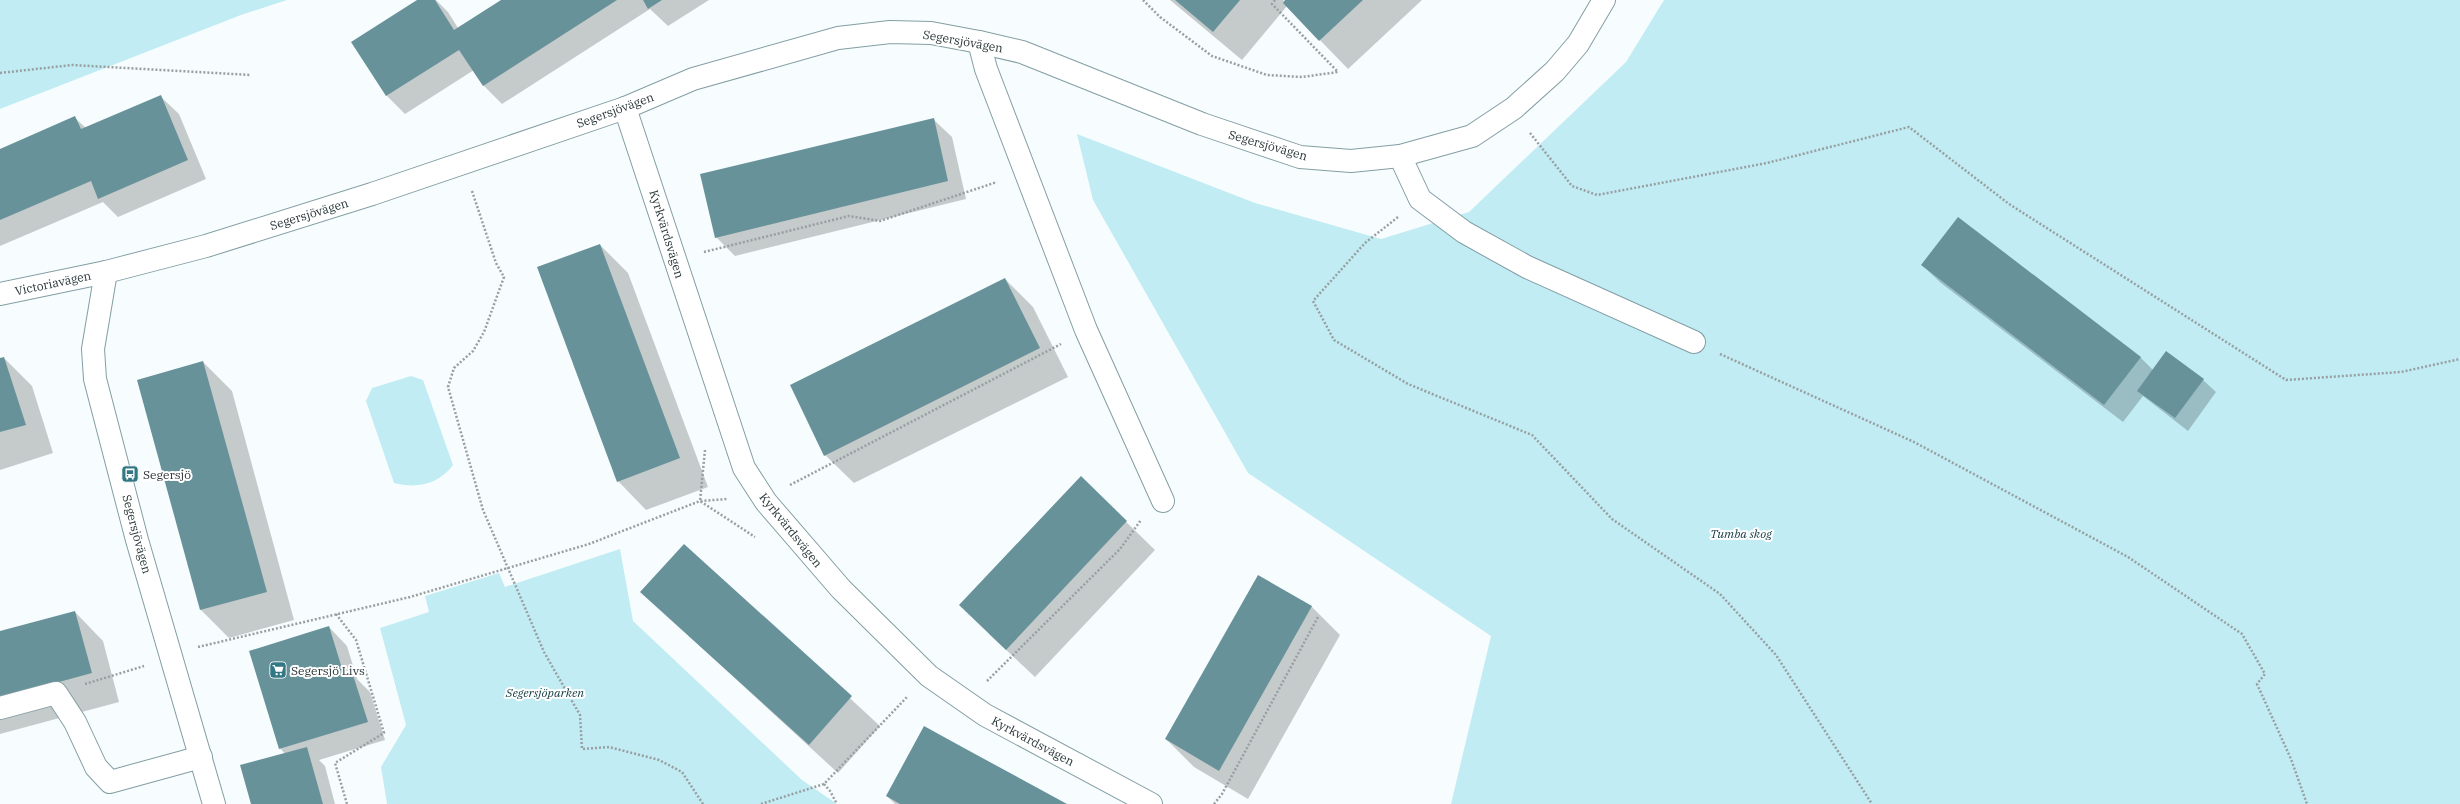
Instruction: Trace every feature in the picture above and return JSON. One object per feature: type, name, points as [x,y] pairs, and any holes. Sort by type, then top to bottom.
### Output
[{"type":"street","name":"Segersjövägen","points":[[214,804],[137,540],[94,379],[93,349],[106,272],[206,246],[357,199],[625,108],[693,80],[838,38],[897,32],[931,33],[1022,52],[1202,124],[1300,156],[1351,161],[1400,156],[1472,136],[1514,108],[1555,71],[1578,44],[1604,0]]},
{"type":"street","points":[[979,42],[986,69],[1024,173],[1086,330],[1162,501]]},
{"type":"street","name":"Kyrkvärdsvägen","points":[[625,108],[744,468],[762,496],[841,589],[929,676],[985,715],[1151,804]]},
{"type":"street","points":[[1400,156],[1420,199],[1464,232],[1527,267],[1694,342]]},
{"type":"street","name":"Victoriavägen","points":[[0,294],[106,272]]},
{"type":"street","points":[[0,708],[56,693],[75,722],[96,767],[110,782],[201,757]]},
{"type":"path","points":[[1143,0],[1160,17],[1212,56],[1267,75],[1302,77],[1338,72],[1272,4],[1275,0]]},
{"type":"path","points":[[0,74],[72,65],[251,75]]},
{"type":"path","points":[[1525,128],[1572,186],[1597,195],[1767,163],[1909,127],[2009,204],[2286,380],[2401,372],[2460,359]]},
{"type":"path","points":[[676,260],[849,216],[880,222],[1024,173]]},
{"type":"path","points":[[469,184],[496,263],[504,277],[484,332],[473,351],[454,368],[448,387],[483,510],[507,569],[544,652],[580,715],[582,749],[609,747],[659,760],[682,772],[703,804]]},
{"type":"path","points":[[1420,199],[1365,243],[1313,302],[1334,340],[1408,384],[1532,435],[1612,519],[1720,594],[1776,655],[1872,804]]},
{"type":"path","points":[[190,649],[410,597],[507,569],[589,544],[700,501],[762,496],[802,480],[1086,330]]},
{"type":"path","points":[[1694,342],[1914,442],[2128,557],[2242,634],[2265,674],[2257,684],[2291,759],[2307,804]]},
{"type":"path","points":[[966,702],[1120,549],[1142,518],[1162,501]]},
{"type":"path","points":[[336,614],[356,640],[384,733],[335,763],[347,804]]},
{"type":"path","points":[[1214,804],[1222,794],[1318,617]]},
{"type":"path","points":[[56,693],[144,666]]},
{"type":"path","points":[[762,804],[824,784],[929,676]]},
{"type":"path","points":[[824,784],[830,791],[837,804]]},
{"type":"green space","points":[[0,0],[287,0],[241,15],[0,109]]},
{"type":"green space","name":"Tumba skog","points":[[1664,0],[2460,0],[2460,804],[1451,804],[1491,636],[1248,473],[1093,200],[1077,134],[1255,203],[1381,239],[1469,212],[1626,62]]},
{"type":"green space","points":[[411,376],[423,380],[453,465],[441,477],[434,481],[419,485],[403,485],[394,483],[366,401],[372,388]]},
{"type":"green space","name":"Segersjöparken","points":[[620,549],[633,621],[802,780],[837,804],[387,804],[381,767],[406,725],[380,628],[429,612],[425,596],[499,573],[505,587]]},
{"type":"building","points":[[417,0],[435,0],[454,30],[501,0],[617,0],[483,86],[459,50],[386,96],[351,42]]},
{"type":"building","points":[[643,0],[662,0],[648,9]]},
{"type":"building","points":[[1175,0],[1240,0],[1213,32]]},
{"type":"building","points":[[1285,0],[1363,0],[1319,41],[1283,3]]},
{"type":"building","points":[[161,95],[188,160],[98,199],[91,181],[0,220],[0,149],[75,116],[81,129]]},
{"type":"building","points":[[934,118],[948,181],[715,238],[700,174]]},
{"type":"building","points":[[1958,217],[2141,357],[2104,405],[1921,265]]},
{"type":"building","points":[[600,244],[680,458],[617,482],[537,267]]},
{"type":"building","points":[[1005,278],[1040,348],[824,456],[790,385]]},
{"type":"building","points":[[2166,351],[2204,379],[2175,418],[2137,391]]},
{"type":"building","points":[[4,357],[26,425],[0,432],[0,358]]},
{"type":"building","points":[[203,361],[267,592],[200,610],[137,380]]},
{"type":"building","points":[[1081,476],[1127,521],[1006,650],[959,605]]},
{"type":"building","points":[[684,544],[852,696],[809,745],[640,592]]},
{"type":"building","points":[[1258,575],[1312,606],[1219,771],[1165,739]]},
{"type":"building","points":[[75,611],[92,673],[0,698],[0,631]]},
{"type":"building","points":[[329,626],[344,675],[352,672],[368,722],[279,749],[249,651]]},
{"type":"building","points":[[924,726],[1067,804],[900,804],[886,796]]},
{"type":"building","points":[[307,747],[323,804],[251,804],[240,765]]},
{"type":"place","name":"Segersjö","points":[[130,474]]},
{"type":"place","name":"Segersjö Livs","points":[[278,670]]}]
